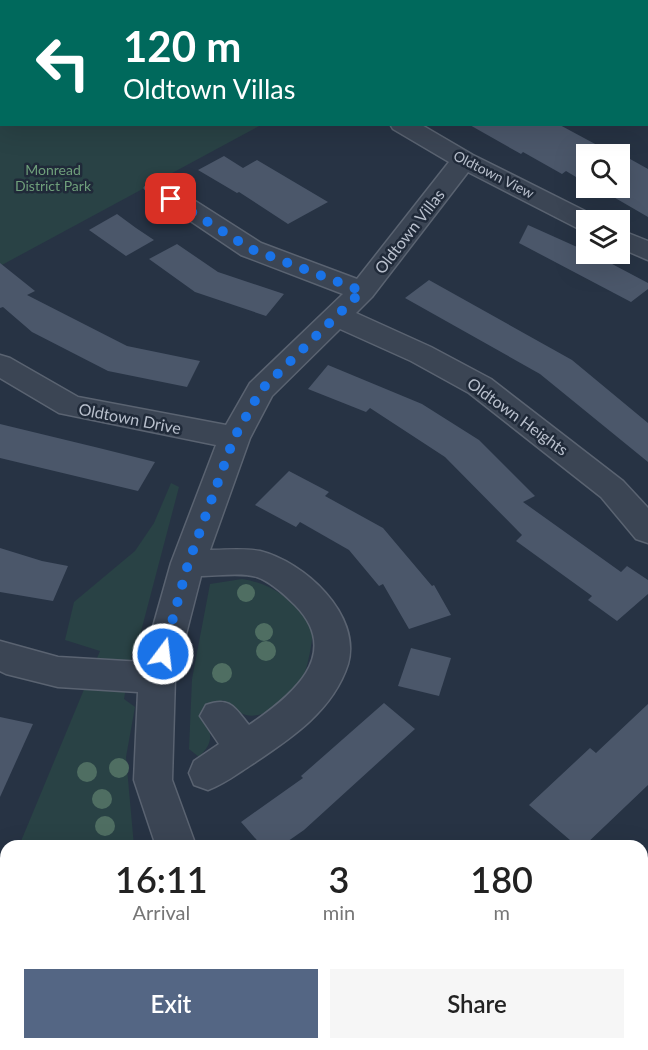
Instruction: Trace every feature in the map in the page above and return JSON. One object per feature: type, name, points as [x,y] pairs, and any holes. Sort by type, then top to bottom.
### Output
[{"type":"street","name":"Oldtown View","points":[[405,126],[464,160],[576,217]]},
{"type":"street","name":"Oldtown Villas","points":[[174,840],[153,780],[157,677],[188,564],[234,438],[261,390],[362,291],[464,160]]},
{"type":"street","points":[[158,188],[251,249],[362,291]]},
{"type":"street","points":[[630,243],[648,252]]},
{"type":"street","name":"Oldtown Heights","points":[[335,315],[421,354],[480,386],[603,482],[648,530]]},
{"type":"street","name":"Oldtown Drive","points":[[0,365],[70,406],[234,438]]},
{"type":"street","points":[[188,564],[259,564],[302,589],[323,612],[330,632],[332,654],[327,676],[314,694],[280,724],[208,773]]},
{"type":"street","points":[[0,656],[21,665],[75,677],[157,677]]},
{"type":"street","points":[[219,716],[244,747]]},
{"type":"green space","name":"Monread District Park","points":[[0,126],[259,126],[0,266]]},
{"type":"green space","points":[[171,483],[179,487],[139,639],[132,652],[124,699],[135,707],[126,757],[133,840],[21,840],[100,651],[65,640],[74,602],[135,551],[154,523]]},
{"type":"green space","points":[[242,579],[275,590],[301,613],[313,633],[309,659],[304,675],[295,690],[273,710],[264,714],[246,715],[223,700],[204,715],[209,727],[210,738],[207,747],[199,757],[189,749],[192,679],[210,584]]},
{"type":"building","points":[[472,126],[562,126],[595,144],[576,144],[576,177],[566,171],[562,174],[523,152],[521,154]]},
{"type":"building","points":[[224,156],[243,168],[257,160],[328,202],[288,224],[239,192],[237,193],[198,170]]},
{"type":"building","points":[[630,159],[648,169],[648,217],[615,198],[630,198]]},
{"type":"building","points":[[117,214],[154,240],[126,256],[89,230]]},
{"type":"building","points":[[528,225],[576,247],[576,264],[612,264],[648,283],[648,289],[631,302],[519,243]]},
{"type":"building","points":[[177,244],[218,272],[284,294],[266,316],[195,292],[149,259]]},
{"type":"building","points":[[0,263],[35,291],[27,295],[127,346],[200,361],[187,387],[108,371],[32,332],[3,307],[0,308]]},
{"type":"building","points":[[429,280],[572,360],[648,423],[648,462],[540,374],[405,298]]},
{"type":"building","points":[[328,365],[422,404],[479,440],[535,496],[523,502],[621,572],[627,566],[648,580],[648,594],[617,621],[588,600],[592,596],[516,541],[522,535],[445,457],[370,408],[366,412],[308,389]]},
{"type":"building","points":[[0,424],[155,462],[138,491],[0,458]]},
{"type":"building","points":[[289,471],[329,492],[325,496],[383,528],[432,586],[434,585],[451,615],[409,629],[383,584],[379,586],[349,550],[300,522],[296,527],[255,505]]},
{"type":"building","points":[[0,548],[42,561],[68,566],[53,601],[0,592]]},
{"type":"building","points":[[411,648],[451,658],[439,696],[398,686]]},
{"type":"building","points":[[384,703],[415,729],[304,830],[290,840],[257,840],[241,822],[303,778],[301,776]]},
{"type":"building","points":[[648,704],[648,785],[590,840],[570,840],[529,805],[590,748],[596,753]]},
{"type":"building","points":[[0,717],[33,724],[0,797]]},
{"type":"route","points":[[163,654],[188,564],[234,438],[261,390],[362,291],[251,249],[171,199]]}]
